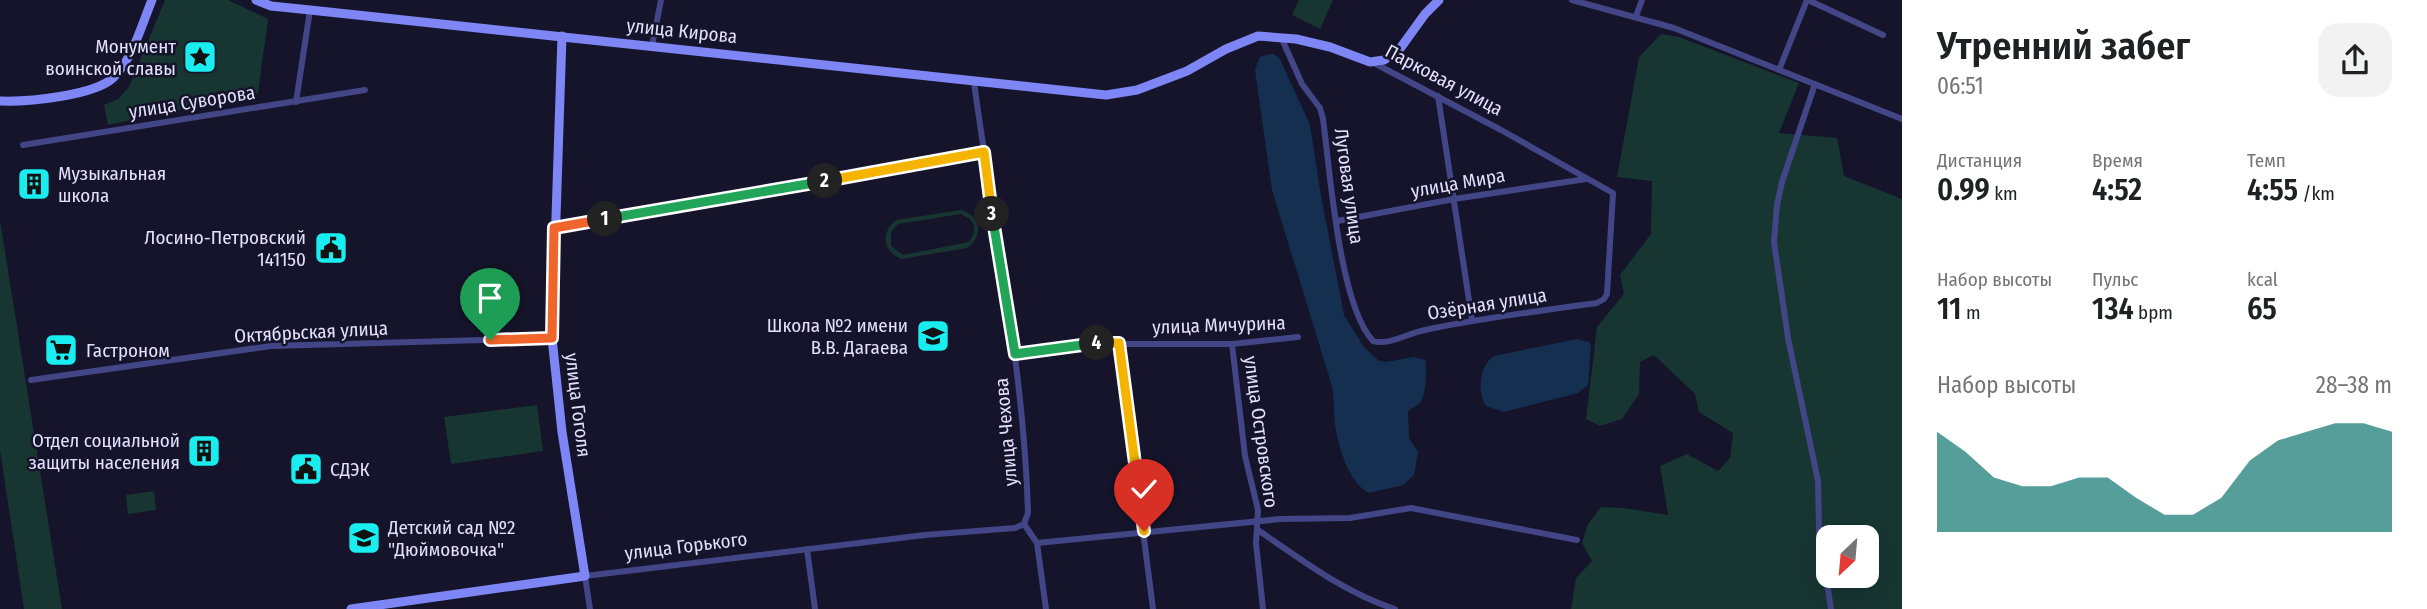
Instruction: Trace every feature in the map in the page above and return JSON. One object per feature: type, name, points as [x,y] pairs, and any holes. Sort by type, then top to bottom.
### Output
[{"type":"street","points":[[0,101],[74,93],[106,84],[126,62],[152,0]]},
{"type":"street","name":"улица Кирова","points":[[256,0],[271,5],[310,10],[1106,95],[1137,90],[1187,71],[1246,40]]},
{"type":"street","points":[[652,46],[661,0]]},
{"type":"street","points":[[1370,62],[1384,60],[1399,51],[1425,14],[1439,0]]},
{"type":"street","points":[[1572,0],[1674,28],[1902,119]]},
{"type":"street","points":[[1636,16],[1642,0]]},
{"type":"street","points":[[1779,70],[1807,0],[1883,35]]},
{"type":"street","points":[[296,102],[310,10]]},
{"type":"street","name":"улица Гоголя","points":[[562,36],[552,338],[562,432],[590,609]]},
{"type":"street","name":"Парковая улица","points":[[1246,40],[1258,36],[1281,37],[1330,47],[1370,62],[1438,96],[1613,193],[1605,299]]},
{"type":"street","name":"Луговая улица","points":[[1281,37],[1302,84],[1320,108],[1324,119],[1337,221],[1353,304],[1368,336],[1376,342]]},
{"type":"street","name":"улица Чехова","points":[[974,82],[1015,354],[1028,513],[1024,524]]},
{"type":"street","points":[[1815,84],[1782,181],[1774,242],[1788,338],[1818,481],[1819,530],[1831,609]]},
{"type":"street","name":"улица Суворова","points":[[23,145],[365,90]]},
{"type":"street","points":[[1438,96],[1472,320]]},
{"type":"street","points":[[554,228],[984,152]]},
{"type":"street","name":"улица Мира","points":[[1337,221],[1454,199],[1586,179]]},
{"type":"street","name":"Озёрная улица","points":[[1376,342],[1382,343],[1420,331],[1472,320],[1597,303],[1605,299]]},
{"type":"street","name":"улица Мичурина","points":[[1015,354],[1090,344],[1232,344],[1298,337]]},
{"type":"street","name":"Октябрьская улица","points":[[31,380],[271,346],[552,338]]},
{"type":"street","points":[[1119,343],[1153,609]]},
{"type":"street","name":"улица Островского","points":[[1232,344],[1245,456],[1255,495],[1258,522],[1256,543],[1264,609]]},
{"type":"street","points":[[1037,543],[1281,519],[1350,518],[1411,509],[1577,540]]},
{"type":"street","points":[[1024,524],[1037,543],[1046,609]]},
{"type":"street","name":"улица Горького","points":[[351,609],[585,576],[925,534],[1015,528],[1024,524]]},
{"type":"street","points":[[1258,530],[1339,583],[1370,600],[1395,609]]},
{"type":"street","points":[[807,549],[815,609]]},
{"type":"green space","points":[[165,0],[228,0],[268,19],[258,93],[108,125],[104,105],[118,99],[129,87]]},
{"type":"green space","points":[[1299,0],[1333,0],[1320,29],[1292,15]]},
{"type":"green space","points":[[1661,34],[1679,37],[1799,83],[1779,133],[1837,138],[1844,176],[1902,199],[1902,609],[1571,609],[1576,578],[1592,561],[1582,543],[1588,524],[1601,507],[1668,515],[1660,466],[1687,454],[1718,471],[1730,458],[1733,433],[1699,412],[1695,394],[1654,355],[1640,362],[1639,394],[1622,419],[1600,426],[1586,419],[1597,327],[1624,294],[1620,275],[1651,234],[1652,181],[1617,177],[1639,57]]},
{"type":"green space","points":[[961,210],[973,217],[978,232],[967,248],[902,259],[891,252],[886,242],[888,231],[896,220]],"holes":[[[961,214],[974,225],[974,233],[969,242],[903,255],[891,246],[891,232],[898,224]]]},
{"type":"green space","points":[[0,220],[62,609],[24,609],[0,450]]},
{"type":"green space","points":[[537,405],[543,451],[451,464],[444,417]]},
{"type":"green space","points":[[154,491],[156,510],[128,514],[126,495]]},
{"type":"water","points":[[1269,54],[1280,59],[1310,125],[1344,315],[1364,347],[1379,361],[1414,357],[1425,360],[1426,381],[1423,398],[1408,412],[1409,438],[1418,452],[1414,475],[1403,485],[1369,493],[1362,489],[1351,475],[1340,448],[1332,386],[1272,190],[1255,70],[1260,57]]},
{"type":"water","points":[[1577,339],[1589,342],[1591,346],[1588,385],[1578,393],[1504,412],[1486,406],[1481,394],[1481,380],[1485,366],[1494,356]]},
{"type":"place","name":"Монумент воинской славы","points":[[200,57]]},
{"type":"place","name":"Музыкальная школа","points":[[34,184]]},
{"type":"place","name":"Лосино-Петровский 141150","points":[[331,248]]},
{"type":"place","name":"Школа №2 имени В.В. Дагаева","points":[[933,336]]},
{"type":"place","name":"Гастроном","points":[[61,350]]},
{"type":"place","name":"Отдел социальной защиты населения","points":[[204,451]]},
{"type":"place","name":"СДЭК","points":[[306,469]]},
{"type":"place","name":"Детский сад №2 \"Дюймовочка\"","points":[[364,538]]},
{"type":"route","points":[[490,340],[552,338],[554,228],[984,152],[1015,354],[1119,343],[1144,531]]}]
